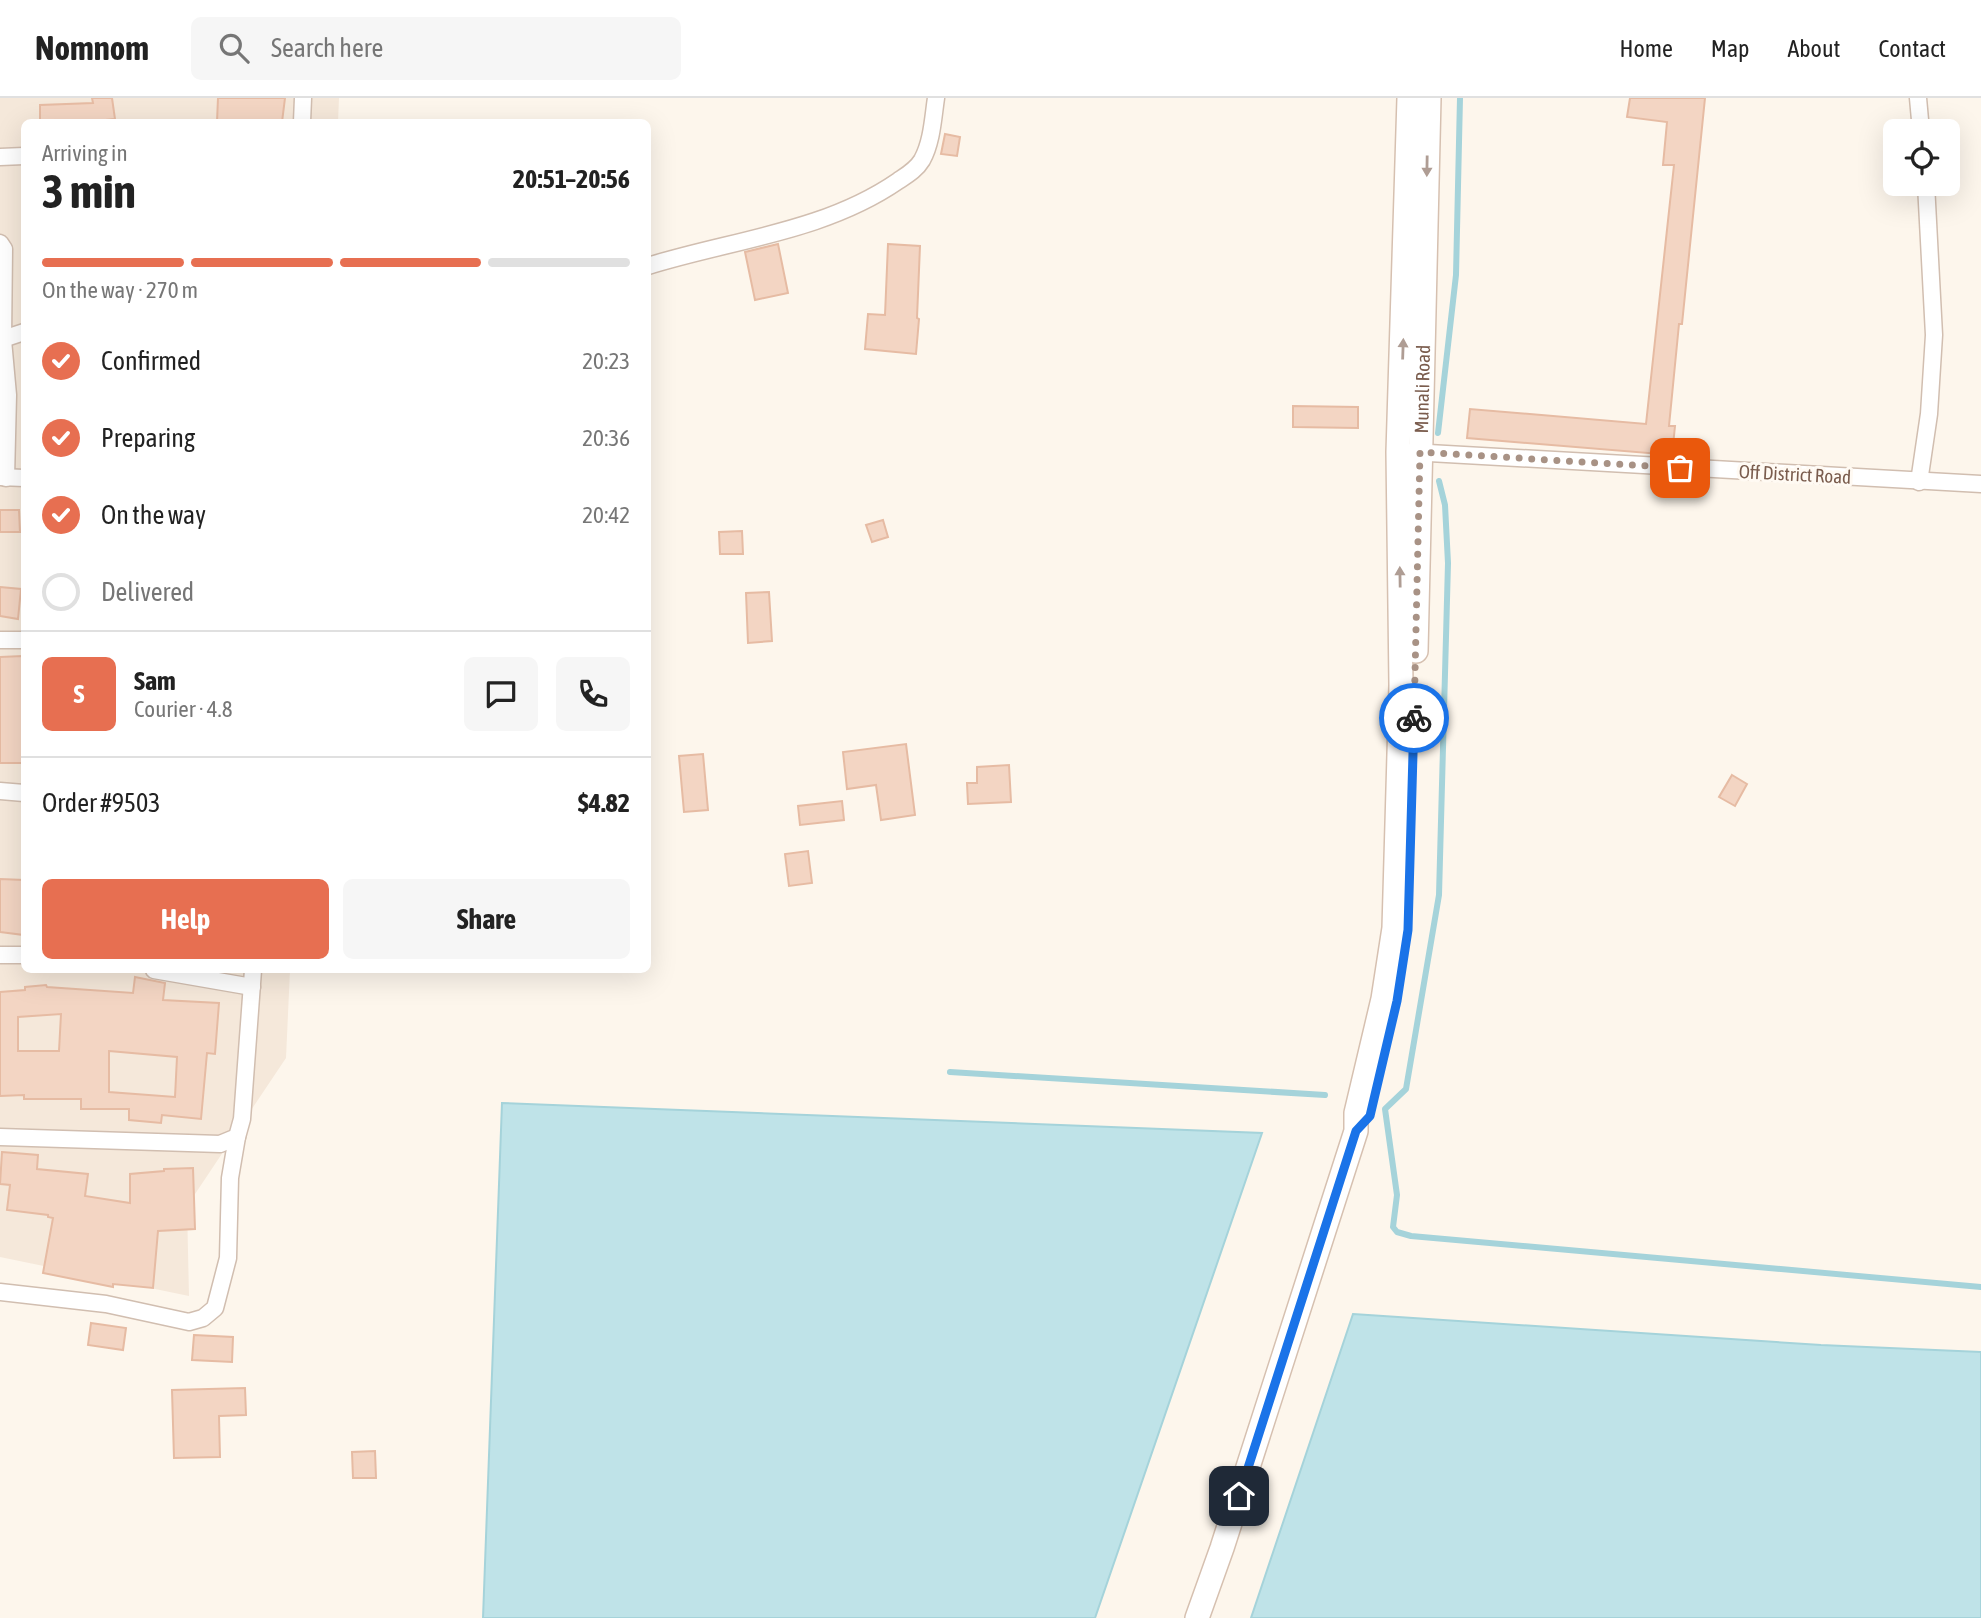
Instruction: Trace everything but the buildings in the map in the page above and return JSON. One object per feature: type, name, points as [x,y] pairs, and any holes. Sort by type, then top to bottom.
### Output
[{"type":"main road","name":"Munali Road","points":[[1409,98],[1409,452]]},
{"type":"main road","name":"Munali Road","points":[[1197,1618],[1356,1131],[1356,1114],[1383,999],[1394,928],[1409,452],[1429,98]]},
{"type":"street","points":[[302,119],[303,98]]},
{"type":"street","points":[[651,266],[690,253],[756,240],[790,230],[891,186],[915,169],[921,161],[927,147],[936,98]]},
{"type":"street","points":[[1918,98],[1920,119]]},
{"type":"street","points":[[0,157],[21,156]]},
{"type":"street","points":[[1919,482],[1929,414],[1934,335],[1927,196]]},
{"type":"street","points":[[0,243],[4,249],[2,340],[8,395],[3,478],[21,478]]},
{"type":"street","points":[[2,340],[21,333]]},
{"type":"street","name":"Off District Road","points":[[1409,452],[1981,484]]},
{"type":"street","points":[[0,640],[21,640]]},
{"type":"street","points":[[0,791],[21,793]]},
{"type":"street","points":[[0,955],[21,955]]},
{"type":"street","points":[[170,973],[252,988]]},
{"type":"street","points":[[0,1292],[107,1304],[189,1322],[203,1318],[215,1308],[228,1258],[230,1178],[242,1119],[253,973]]},
{"type":"street","points":[[0,1137],[220,1143],[237,1137]]},
{"type":"shaded area","points":[[0,98],[339,98],[338,119],[21,119],[21,973],[290,973],[286,1058],[187,1206],[189,1296],[0,1257]]},
{"type":"water","points":[[502,1103],[1262,1133],[1095,1618],[483,1618]]},
{"type":"water","points":[[1353,1314],[1821,1345],[1981,1352],[1981,1618],[1251,1618]]},
{"type":"waterway","points":[[1438,433],[1456,275],[1460,98]]},
{"type":"waterway","points":[[1439,481],[1445,505],[1448,563],[1439,895],[1406,1089],[1385,1109],[1397,1195],[1393,1227],[1397,1232],[1411,1236],[1981,1287]]},
{"type":"waterway","points":[[950,1072],[1325,1095]]},
{"type":"way so far","points":[[1414,718],[1420,452],[1680,468]]},
{"type":"route","points":[[1239,1496],[1356,1131],[1370,1116],[1397,1001],[1408,930],[1414,718]]}]
